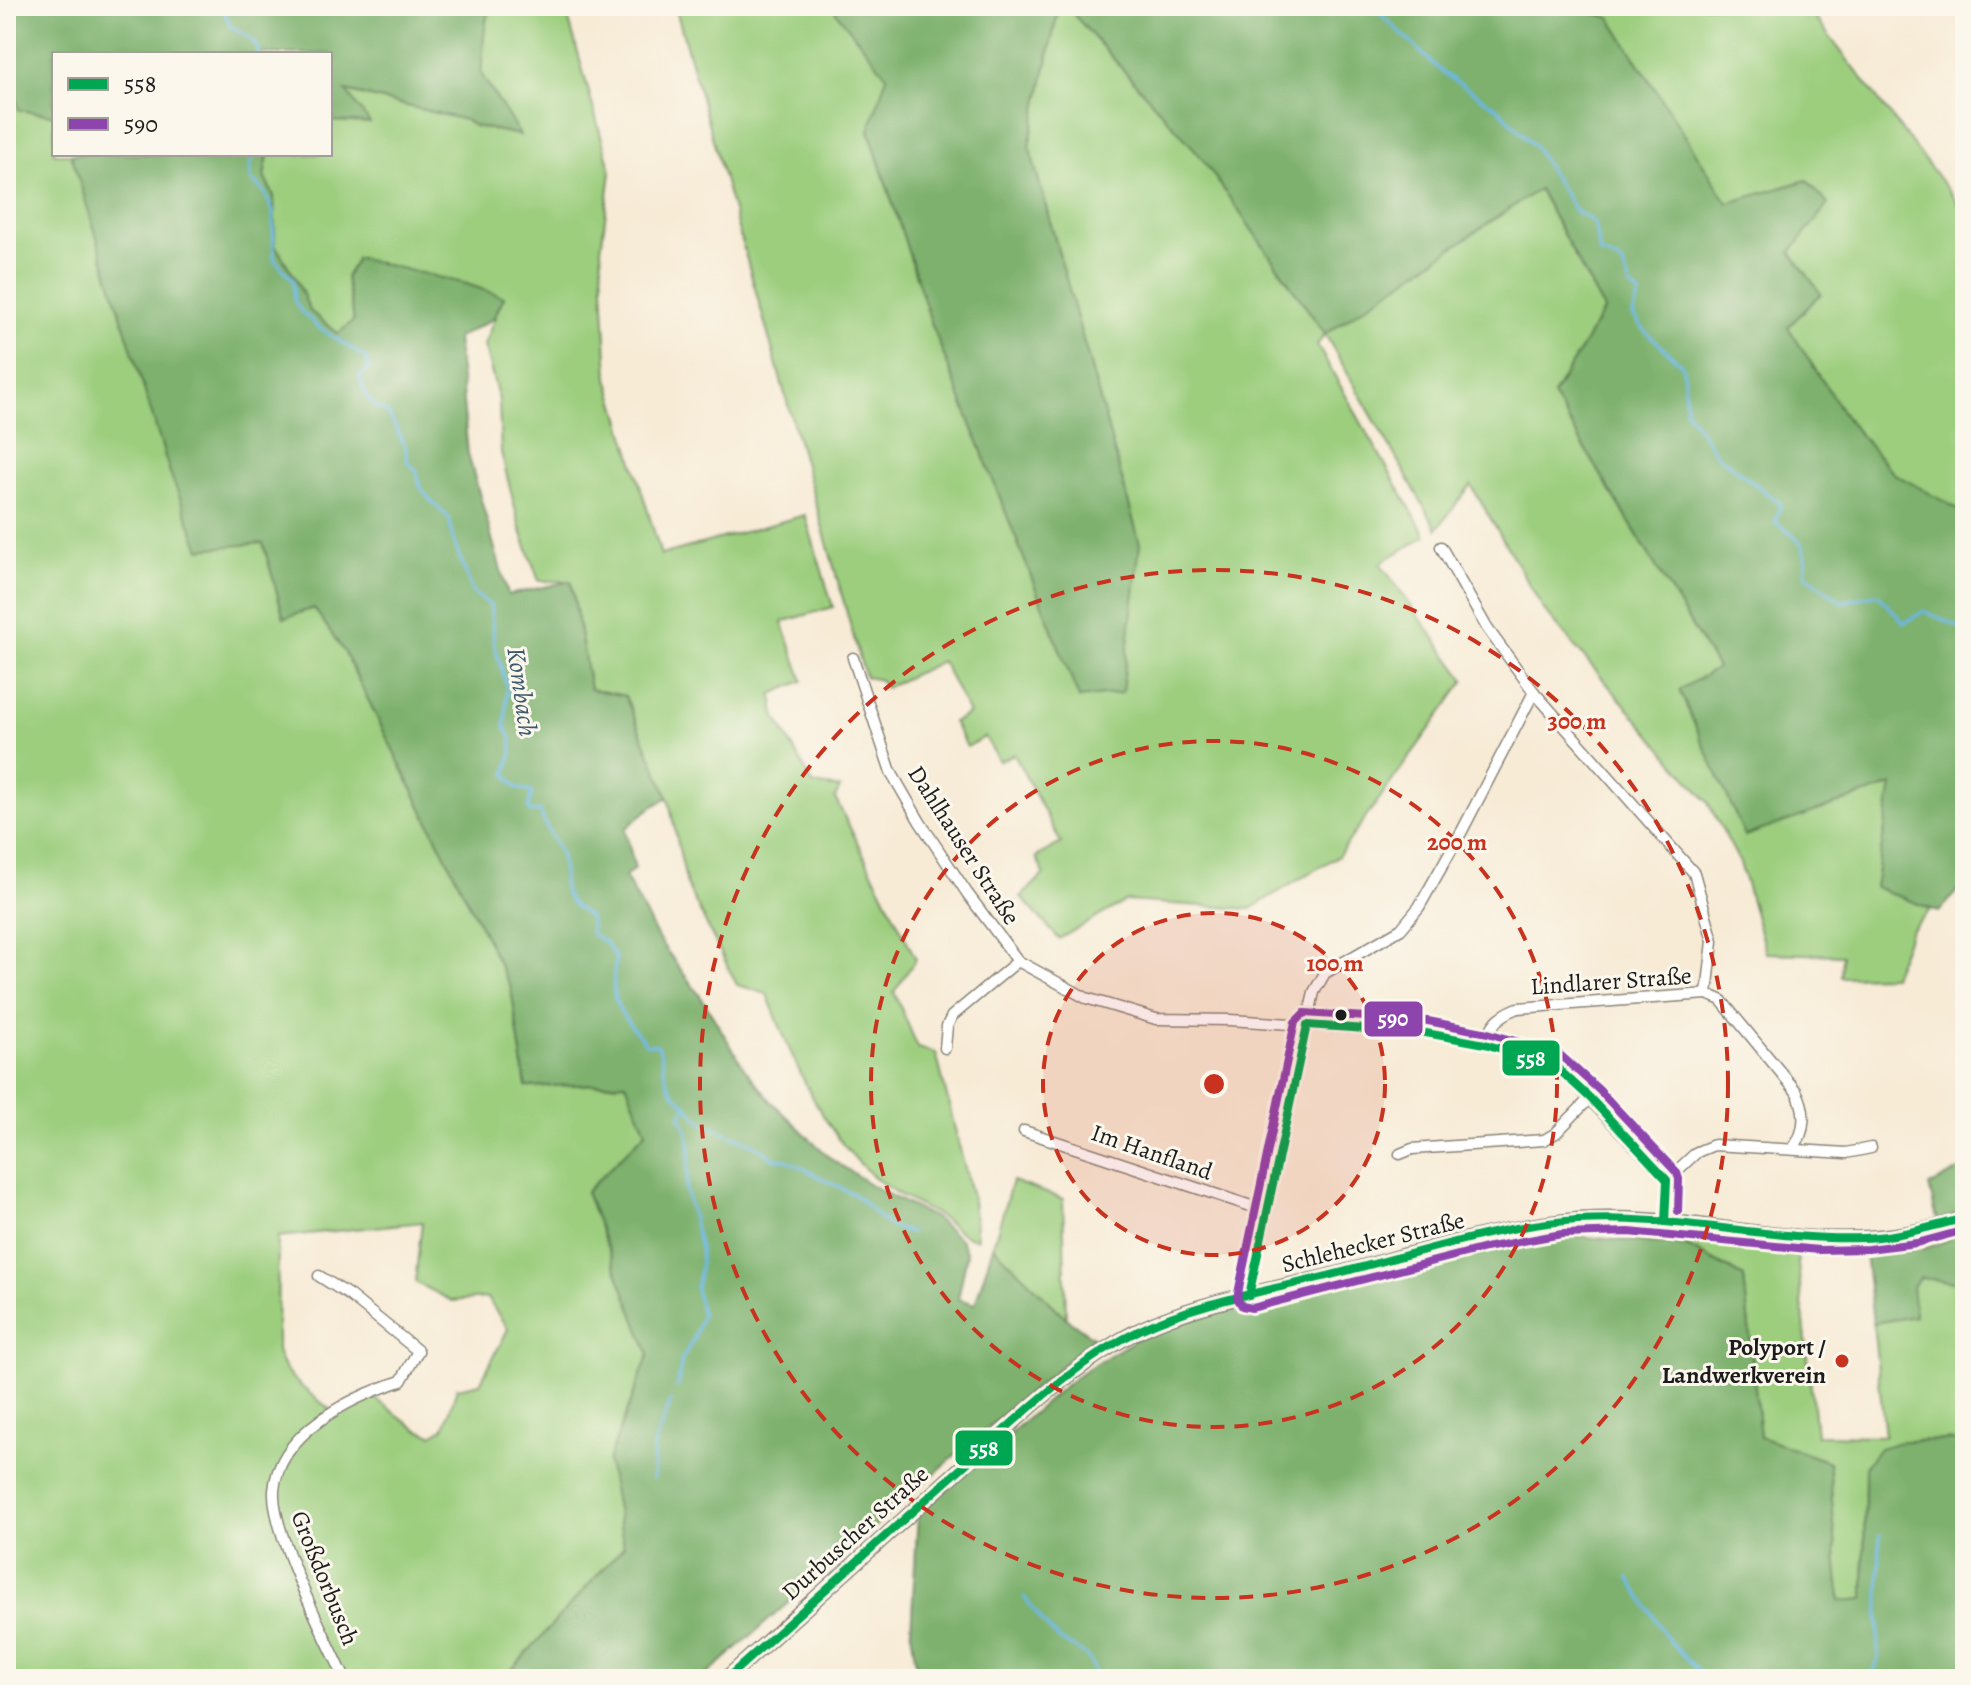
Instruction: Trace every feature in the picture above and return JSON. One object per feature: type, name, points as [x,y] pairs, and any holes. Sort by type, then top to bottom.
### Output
[{"type":"main road","name":"Schlehecker Straße","points":[[1051,1389],[1098,1355],[1142,1330],[1187,1313],[1523,1228],[1579,1221],[1665,1222],[1783,1237],[1847,1240],[1908,1235],[1965,1218]]},
{"type":"main road","name":"Durbuscher Straße","points":[[726,1679],[1051,1389]]},
{"type":"street","points":[[1441,547],[1487,628],[1534,692],[1694,873],[1713,941],[1707,994]]},
{"type":"street","name":"Dahlhauser Straße","points":[[853,658],[891,772],[967,893],[1018,961],[1086,998],[1156,1019],[1426,1033],[1485,1044],[1554,1065],[1590,1098],[1667,1180]]},
{"type":"street","points":[[1249,1296],[1314,992],[1325,973],[1401,929],[1419,907],[1534,692]]},
{"type":"street","name":"Dahlhauser Straße","points":[[945,1048],[947,1026],[952,1016],[1018,961]]},
{"type":"street","name":"Lindlarer Straße","points":[[1485,1044],[1491,1026],[1501,1014],[1518,1008],[1707,994],[1721,1000],[1796,1091],[1803,1104],[1803,1125],[1799,1141],[1792,1149]]},
{"type":"street","points":[[1400,1154],[1412,1149],[1544,1140],[1556,1133],[1590,1098]]},
{"type":"street","name":"Im Hanfland","points":[[1024,1131],[1266,1211]]},
{"type":"street","points":[[1665,1222],[1667,1180],[1697,1152],[1714,1145],[1846,1153],[1871,1148]]},
{"type":"street","name":"Großdorbusch","points":[[319,1276],[349,1295],[418,1351],[401,1381],[334,1413],[295,1440],[277,1475],[274,1499],[280,1527],[345,1679]]},
{"type":"green space","points":[[6,6],[491,6],[485,30],[481,74],[520,135],[474,126],[465,120],[346,91],[370,123],[332,121],[332,52],[52,52],[52,115],[19,110],[8,60],[6,62]]},
{"type":"green space","points":[[491,6],[565,6],[611,172],[601,249],[608,378],[661,555],[805,515],[833,607],[782,622],[803,681],[772,694],[775,715],[813,784],[840,788],[835,798],[916,959],[894,992],[918,1048],[936,1053],[973,1201],[977,1239],[965,1235],[892,1190],[869,1173],[849,1152],[815,1102],[767,994],[737,985],[687,886],[668,797],[625,696],[590,689],[571,581],[539,581],[520,528],[501,452],[499,400],[484,345],[503,297],[346,277],[354,320],[339,334],[310,311],[296,279],[275,245],[274,196],[264,177],[268,156],[332,156],[332,121],[369,123],[345,91],[519,135],[481,74],[485,19]]},
{"type":"green space","points":[[675,6],[831,6],[888,76],[869,131],[932,325],[1079,698],[1140,544],[1029,146],[1059,6],[1066,6],[1198,153],[1325,334],[1317,345],[1426,536],[1380,563],[1465,680],[1338,856],[1250,909],[1126,901],[1059,939],[1021,897],[1044,874],[1036,857],[1061,843],[1014,754],[999,761],[985,737],[967,747],[953,722],[969,714],[942,661],[885,688],[881,680],[865,677]]},
{"type":"green space","points":[[831,6],[1059,6],[1029,146],[1140,544],[1122,693],[1079,698],[932,325],[869,130],[887,76]]},
{"type":"green space","points":[[1066,6],[1574,6],[1610,18],[1728,203],[1807,180],[1828,204],[1791,252],[1821,294],[1788,327],[1849,422],[1893,473],[1965,513],[1965,882],[1939,912],[1875,887],[1892,785],[1745,836],[1679,690],[1717,668],[1553,395],[1604,310],[1539,189],[1325,334],[1198,153]]},
{"type":"green space","points":[[1574,6],[1806,6],[1965,212],[1965,513],[1893,473],[1849,422],[1788,327],[1791,252],[1827,204],[1807,180],[1728,204],[1610,18]]},
{"type":"green space","points":[[8,59],[19,110],[52,115],[52,156],[74,156],[263,543],[284,617],[314,608],[345,653],[511,988],[526,1087],[627,1083],[646,1132],[586,1192],[649,1354],[608,1461],[624,1546],[503,1679],[6,1679]],"holes":[[[422,1222],[415,1282],[452,1301],[487,1298],[508,1329],[480,1383],[457,1388],[444,1428],[432,1435],[418,1430],[369,1394],[334,1413],[292,1378],[280,1360],[277,1350],[278,1237]]]},
{"type":"green space","points":[[72,156],[268,156],[264,177],[274,196],[275,245],[296,279],[310,311],[338,334],[354,320],[346,277],[357,258],[467,284],[504,297],[493,319],[457,338],[468,454],[508,595],[571,581],[590,689],[625,696],[668,797],[625,829],[635,869],[625,876],[659,940],[701,997],[745,1069],[771,1101],[831,1159],[881,1191],[935,1218],[961,1240],[967,1254],[958,1299],[975,1304],[993,1246],[1066,1318],[1094,1338],[935,1473],[702,1679],[503,1679],[624,1546],[608,1461],[649,1354],[586,1192],[646,1132],[626,1083],[526,1087],[511,988],[345,653],[314,608],[284,618],[263,543],[200,549],[170,473]]},
{"type":"green space","points":[[1538,188],[1604,310],[1553,395],[1717,668],[1745,835],[1893,784],[1875,887],[1931,909],[1911,930],[1892,976],[1841,977],[1842,955],[1766,953],[1740,863],[1707,801],[1544,610],[1471,485],[1437,529],[1325,334]]},
{"type":"green space","points":[[1965,1167],[1965,1283],[1920,1278],[1912,1286],[1915,1316],[1873,1323],[1865,1253],[1921,1250],[1950,1239],[1936,1215],[1929,1186]]},
{"type":"green space","points":[[1012,1181],[1063,1199],[1066,1318],[993,1246]]},
{"type":"green space","points":[[1565,1235],[1687,1246],[1744,1277],[1760,1437],[1829,1462],[1840,1601],[1864,1599],[1865,1466],[1879,1448],[1903,1441],[1965,1443],[1965,1679],[918,1679],[911,1631],[918,1514],[1082,1372],[1140,1337],[1256,1300]]},
{"type":"green space","points":[[1685,1237],[1776,1245],[1777,1252],[1797,1255],[1816,1435],[1885,1436],[1873,1323],[1915,1316],[1912,1286],[1920,1278],[1965,1283],[1965,1443],[1946,1440],[1865,1466],[1864,1599],[1840,1602],[1829,1462],[1760,1437],[1744,1277],[1687,1246]]},
{"type":"waterway","name":"Kombach","points":[[223,6],[230,26],[250,38],[258,52]]},
{"type":"waterway","points":[[1372,6],[1443,73],[1498,108],[1536,148],[1575,211],[1594,222],[1600,253],[1622,263],[1630,286],[1639,294],[1633,315],[1644,330],[1683,366],[1686,410],[1716,454],[1781,504],[1775,522],[1790,532],[1804,549],[1805,574],[1842,602],[1878,594],[1904,623],[1924,611],[1965,630]]},
{"type":"waterway","name":"Kombach","points":[[254,156],[250,165],[251,180],[263,190],[273,210],[274,259],[293,280],[294,300],[318,327],[366,358],[369,369],[359,377],[367,397],[376,407],[388,413],[406,448],[407,461],[417,471],[420,486],[450,519],[453,538],[472,592],[490,605],[494,643],[507,687],[505,727],[511,738],[512,752],[506,774],[517,788],[532,792],[528,807],[530,812],[540,811],[559,851],[566,895],[573,905],[588,916],[591,934],[606,943],[616,958],[613,986],[618,1006],[646,1044],[658,1045],[669,1085],[687,1105],[680,1116],[688,1132],[690,1152],[686,1190],[700,1249],[696,1289],[702,1315],[682,1359],[677,1387]]},
{"type":"waterway","name":"Kombach","points":[[687,1105],[704,1122],[752,1144],[772,1158],[787,1160],[855,1195],[889,1226],[911,1233]]},
{"type":"waterway","name":"Kombach","points":[[653,1478],[654,1444],[671,1401]]},
{"type":"waterway","points":[[1871,1679],[1878,1661],[1880,1535]]},
{"type":"waterway","points":[[1629,1578],[1670,1642],[1706,1679]]},
{"type":"waterway","points":[[1024,1597],[1053,1634],[1087,1657],[1096,1679]]},
{"type":"transit line","name":"590","points":[[1678,1211],[1677,1173],[1599,1090],[1559,1054],[1488,1033],[1428,1021],[1304,1013],[1295,1022],[1237,1298],[1242,1306],[1252,1308],[1485,1248],[1562,1234],[1629,1232],[1819,1250],[1868,1249],[1917,1243],[1965,1230]]},
{"type":"transit line","name":"558","points":[[1307,1025],[1426,1033],[1485,1044],[1554,1065],[1590,1098],[1667,1180],[1665,1222]]},
{"type":"transit line","name":"558","points":[[1249,1296],[1307,1025]]},
{"type":"transit line","name":"558","points":[[726,1679],[1054,1387],[1117,1342],[1166,1319],[1218,1302],[1465,1239],[1550,1223],[1614,1219],[1792,1236],[1863,1238],[1902,1234],[1965,1218]]},
{"type":"place","name":"Polyport / Landwerkverein","points":[[1842,1361]]}]
